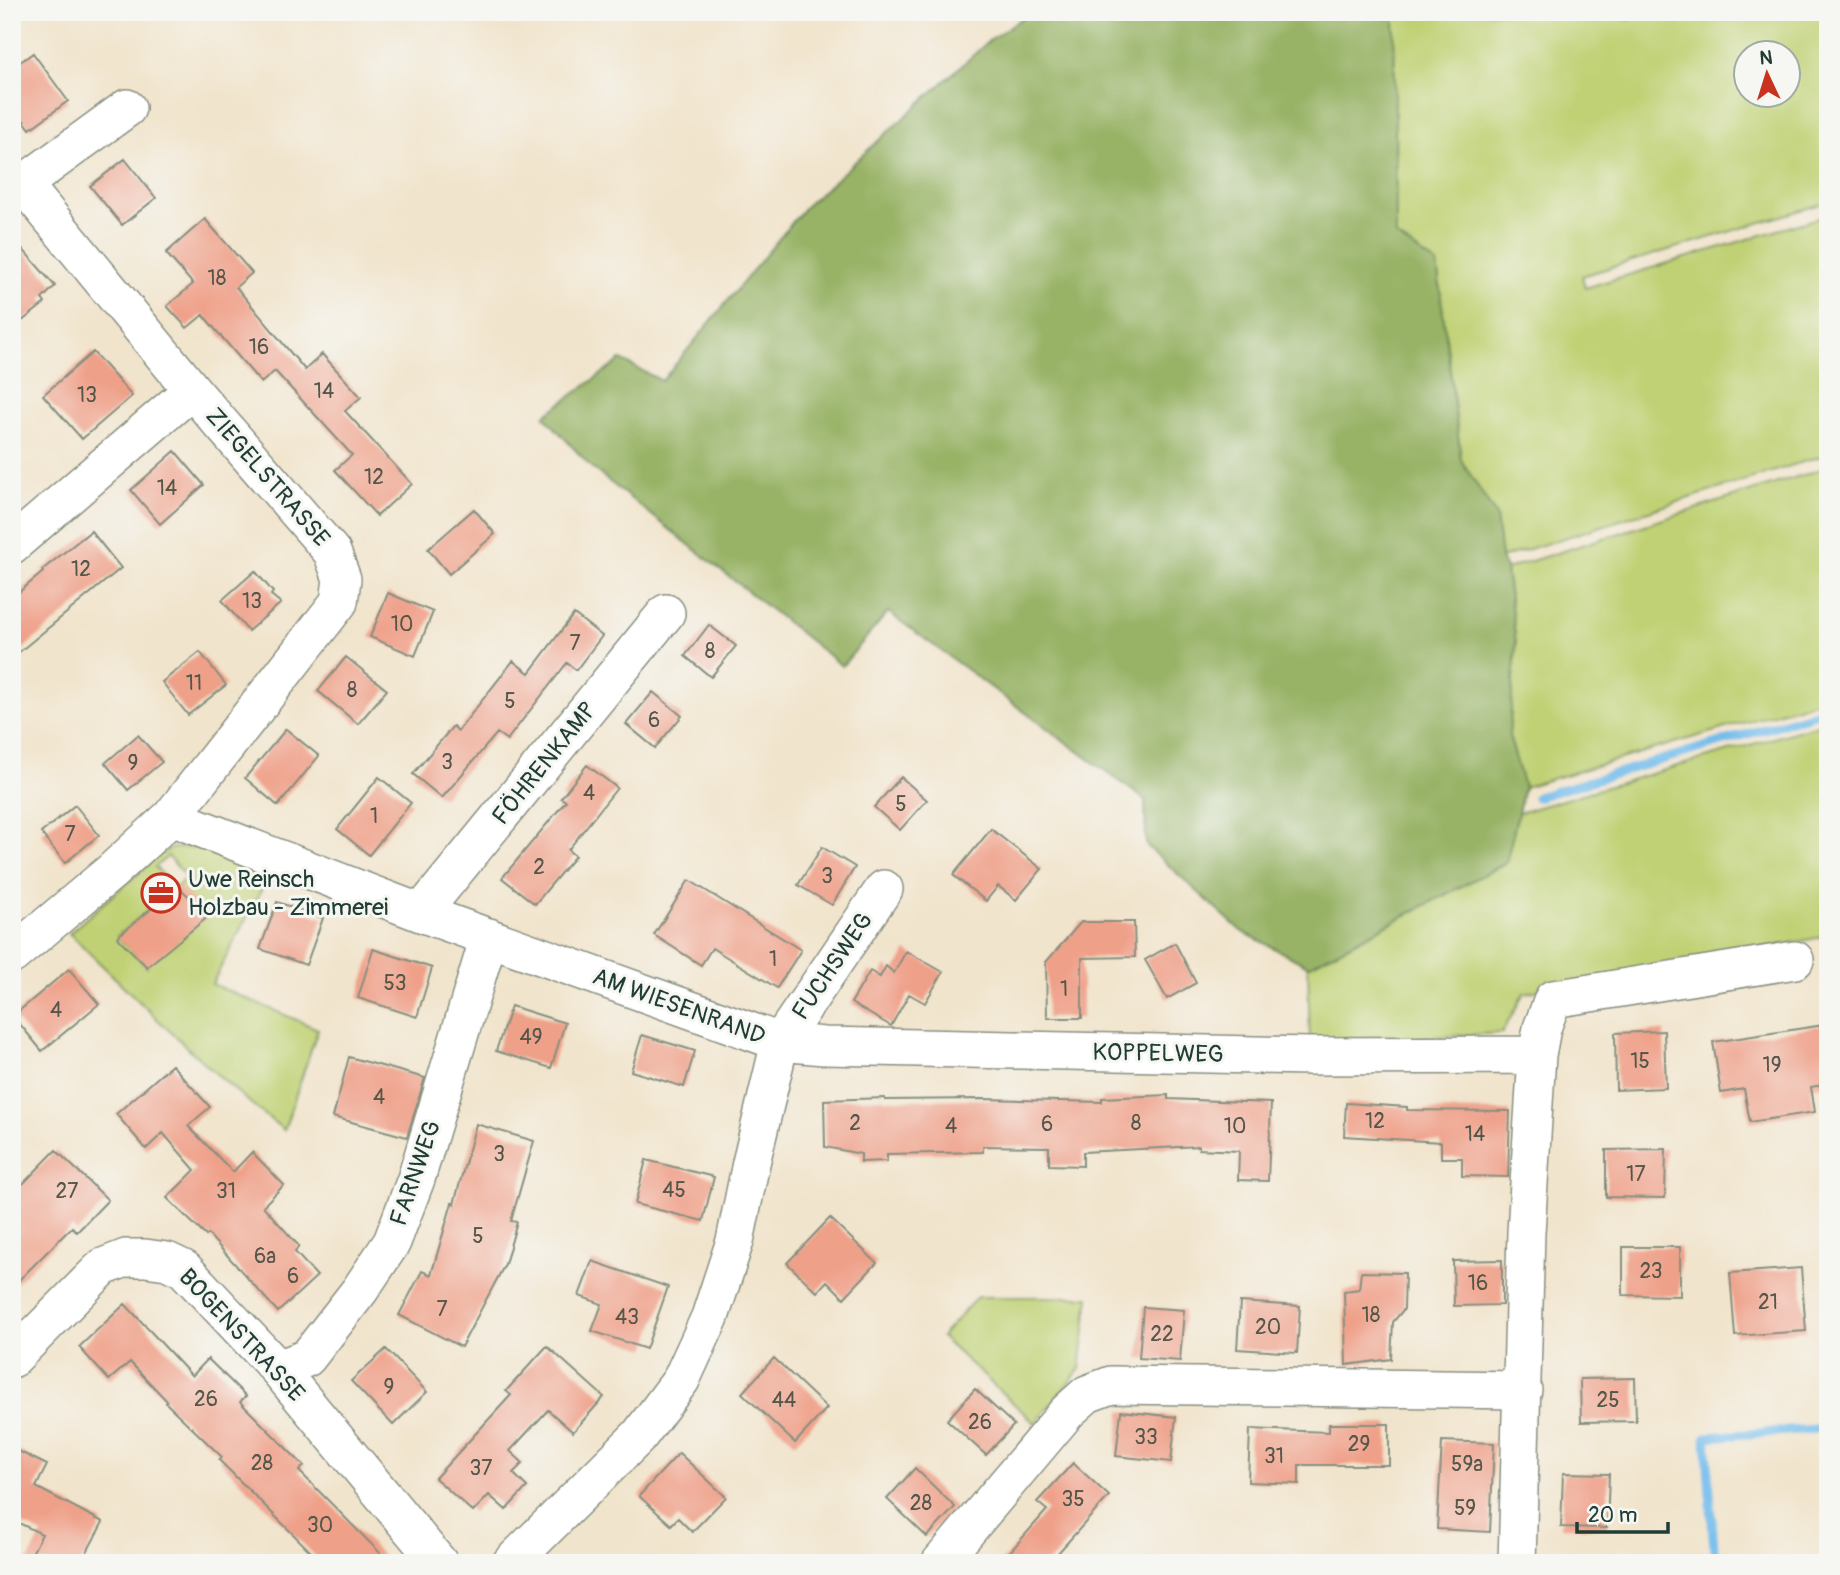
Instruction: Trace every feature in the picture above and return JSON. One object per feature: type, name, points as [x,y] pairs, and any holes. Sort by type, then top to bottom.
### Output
[{"type":"street","points":[[18,188],[127,108]]},
{"type":"street","name":"ZIEGELSTRASSE","points":[[12,955],[111,872],[171,817],[339,601],[342,579],[332,552],[18,188]]},
{"type":"street","points":[[12,545],[192,390]]},
{"type":"street","name":"FÖHRENKAMP","points":[[421,913],[666,613]]},
{"type":"street","name":"AM WIESENRAND","points":[[171,817],[421,913],[780,1042],[735,1241],[710,1317],[681,1380],[639,1436],[511,1563]]},
{"type":"street","name":"FUCHSWEG","points":[[780,1042],[884,889]]},
{"type":"street","name":"FARNWEG","points":[[278,1369],[307,1358],[360,1290],[392,1241],[416,1179],[489,937]]},
{"type":"street","points":[[1517,1563],[1527,1232],[1537,1055],[1542,1028],[1553,999],[1795,960]]},
{"type":"street","name":"KOPPELWEG","points":[[780,1042],[824,1046],[1296,1055],[1537,1055]]},
{"type":"street","name":"BOGENSTRASSE","points":[[12,1359],[103,1267],[126,1258],[145,1258],[167,1261],[184,1269],[278,1369],[439,1563]]},
{"type":"street","points":[[940,1563],[1067,1412],[1087,1394],[1111,1385],[1523,1390]]},
{"type":"green space","points":[[1031,12],[1394,12],[1396,236],[1437,264],[1461,460],[1496,516],[1516,643],[1509,736],[1524,787],[1506,863],[1308,966],[1241,931],[1146,845],[1145,800],[888,612],[842,666],[591,467],[544,416],[621,360],[662,381],[805,207],[991,39]]},
{"type":"green space","points":[[1394,12],[1624,12],[1626,19],[1656,12],[1828,12],[1828,202],[1582,276],[1585,288],[1828,215],[1828,454],[1501,558],[1496,516],[1461,460],[1437,264],[1396,236]]},
{"type":"green space","points":[[1828,467],[1828,698],[1524,787],[1509,736],[1516,643],[1506,569]]},
{"type":"green space","points":[[1828,722],[1828,936],[1524,993],[1502,1033],[1310,1044],[1308,966],[1506,863],[1518,813]]},
{"type":"green space","points":[[172,848],[204,850],[266,881],[212,984],[318,1029],[284,1130],[201,1060],[69,933],[159,855]],"holes":[[[168,856],[186,877],[177,887],[147,967],[117,936],[176,888],[155,867]]]},
{"type":"green space","points":[[977,1297],[1089,1297],[1080,1369],[1035,1423],[941,1337]]},
{"type":"building","points":[[33,53],[68,101],[30,129],[12,104],[12,68]]},
{"type":"building","points":[[125,159],[156,198],[122,225],[90,186]]},
{"type":"building","points":[[205,219],[252,273],[236,287],[305,370],[322,354],[361,397],[345,411],[412,484],[377,516],[335,470],[352,455],[275,371],[261,383],[203,315],[187,328],[167,306],[193,284],[166,253]]},
{"type":"building","points":[[12,237],[55,286],[42,299],[45,303],[12,329]]},
{"type":"building","points":[[93,352],[132,396],[82,439],[43,395]]},
{"type":"building","points":[[175,451],[204,485],[160,524],[131,490]]},
{"type":"building","points":[[474,509],[495,534],[449,574],[428,549]]},
{"type":"building","points":[[91,531],[121,568],[12,658],[12,598]]},
{"type":"building","points":[[255,571],[273,592],[271,595],[281,603],[248,631],[222,600]]},
{"type":"building","points":[[388,593],[433,612],[415,656],[370,637]]},
{"type":"building","points":[[574,614],[602,636],[576,670],[567,663],[507,740],[497,733],[442,798],[413,774],[453,726],[458,731],[513,661],[529,673]]},
{"type":"building","points":[[709,625],[736,646],[711,677],[685,656]]},
{"type":"building","points":[[200,652],[226,685],[188,715],[162,682]]},
{"type":"building","points":[[346,657],[387,690],[358,724],[318,691]]},
{"type":"building","points":[[653,692],[682,716],[655,748],[626,724]]},
{"type":"building","points":[[286,729],[319,756],[278,806],[245,778]]},
{"type":"building","points":[[138,735],[162,762],[128,790],[105,763]]},
{"type":"building","points":[[587,765],[617,788],[568,850],[575,856],[535,904],[502,878],[566,801],[561,798]]},
{"type":"building","points":[[379,777],[411,803],[369,855],[337,829]]},
{"type":"building","points":[[901,777],[927,800],[900,830],[874,807]]},
{"type":"building","points":[[75,805],[99,835],[65,863],[41,833]]},
{"type":"building","points":[[991,829],[1042,869],[1016,900],[998,886],[986,901],[953,875]]},
{"type":"building","points":[[822,847],[855,867],[832,905],[798,885]]},
{"type":"building","points":[[689,880],[801,950],[777,988],[712,948],[701,965],[654,935]]},
{"type":"building","points":[[178,886],[209,916],[147,967],[117,937]]},
{"type":"building","points":[[277,902],[323,918],[306,965],[260,949]]},
{"type":"building","points":[[1081,922],[1134,922],[1135,957],[1082,958],[1082,1018],[1047,1018],[1046,962]]},
{"type":"building","points":[[1175,943],[1196,983],[1167,999],[1145,960]]},
{"type":"building","points":[[373,949],[432,968],[417,1017],[358,998]]},
{"type":"building","points":[[906,951],[943,972],[925,1003],[909,994],[891,1026],[851,1003],[870,971],[880,977],[886,966],[894,973]]},
{"type":"building","points":[[69,969],[99,1004],[42,1051],[13,1016]]},
{"type":"building","points":[[511,1006],[565,1023],[551,1068],[496,1051]]},
{"type":"building","points":[[1824,1025],[1828,1047],[1828,1084],[1811,1087],[1815,1112],[1750,1122],[1744,1089],[1721,1093],[1713,1042]]},
{"type":"building","points":[[1664,1031],[1666,1088],[1616,1090],[1615,1033]]},
{"type":"building","points":[[642,1035],[695,1051],[684,1087],[631,1071]]},
{"type":"building","points":[[349,1057],[425,1078],[407,1137],[333,1117]]},
{"type":"building","points":[[172,1065],[210,1107],[188,1126],[233,1172],[252,1152],[284,1185],[263,1206],[299,1246],[295,1252],[317,1276],[278,1312],[208,1234],[206,1236],[167,1198],[195,1170],[163,1133],[146,1149],[116,1114]]},
{"type":"building","points":[[1168,1095],[1168,1099],[1271,1103],[1268,1181],[1238,1180],[1239,1151],[1199,1149],[1199,1146],[1083,1152],[1083,1166],[1049,1165],[1049,1147],[983,1146],[983,1152],[887,1154],[887,1161],[861,1162],[861,1154],[825,1147],[824,1100],[885,1098],[1102,1102],[1102,1098]]},
{"type":"building","points":[[1346,1103],[1407,1107],[1407,1110],[1510,1111],[1508,1177],[1462,1176],[1462,1158],[1441,1158],[1441,1142],[1344,1136]]},
{"type":"building","points":[[476,1124],[534,1141],[511,1221],[517,1222],[505,1264],[461,1347],[399,1315],[422,1271],[431,1275]]},
{"type":"building","points":[[1666,1149],[1665,1198],[1606,1197],[1606,1150]]},
{"type":"building","points":[[56,1150],[108,1200],[77,1232],[72,1227],[12,1287],[12,1195]]},
{"type":"building","points":[[646,1160],[714,1177],[703,1221],[635,1204]]},
{"type":"building","points":[[830,1218],[877,1263],[844,1298],[827,1281],[817,1292],[787,1263]]},
{"type":"building","points":[[1623,1247],[1680,1247],[1680,1296],[1623,1295]]},
{"type":"building","points":[[1502,1260],[1502,1305],[1454,1306],[1453,1261]]},
{"type":"building","points":[[592,1261],[668,1287],[646,1349],[592,1331],[602,1304],[579,1296]]},
{"type":"building","points":[[1801,1268],[1806,1331],[1735,1336],[1730,1273]]},
{"type":"building","points":[[1361,1272],[1405,1273],[1404,1309],[1393,1322],[1391,1359],[1346,1365],[1344,1291],[1359,1289]]},
{"type":"building","points":[[1240,1302],[1300,1306],[1297,1353],[1237,1349]]},
{"type":"building","points":[[125,1304],[192,1376],[208,1359],[246,1396],[240,1402],[304,1466],[299,1471],[390,1563],[322,1563],[219,1460],[222,1457],[166,1403],[130,1362],[109,1380],[79,1347]]},
{"type":"building","points":[[1143,1307],[1184,1310],[1180,1361],[1139,1358]]},
{"type":"building","points":[[547,1346],[604,1397],[573,1432],[548,1410],[510,1451],[523,1463],[513,1473],[527,1487],[506,1510],[489,1495],[473,1512],[435,1478],[511,1395],[506,1391]]},
{"type":"building","points":[[386,1349],[427,1392],[393,1425],[351,1381]]},
{"type":"building","points":[[774,1358],[827,1408],[795,1443],[742,1393]]},
{"type":"building","points":[[1635,1378],[1636,1421],[1581,1422],[1580,1379]]},
{"type":"building","points":[[975,1389],[1014,1425],[986,1455],[947,1420]]},
{"type":"building","points":[[1121,1411],[1176,1417],[1171,1462],[1116,1456]]},
{"type":"building","points":[[1329,1424],[1389,1424],[1389,1465],[1299,1465],[1299,1484],[1248,1482],[1250,1429],[1329,1432]]},
{"type":"building","points":[[1442,1441],[1494,1443],[1490,1532],[1437,1529]]},
{"type":"building","points":[[12,1448],[47,1465],[36,1487],[103,1522],[81,1563],[27,1563],[42,1534],[19,1523],[12,1537]]},
{"type":"building","points":[[679,1453],[726,1497],[692,1532],[678,1518],[671,1525],[639,1496]]},
{"type":"building","points":[[1073,1463],[1109,1496],[1049,1563],[1000,1563],[1047,1510],[1037,1502]]},
{"type":"building","points":[[915,1468],[955,1507],[927,1537],[887,1499]]},
{"type":"building","points":[[1563,1473],[1609,1474],[1607,1528],[1561,1527]]},
{"type":"waterway","points":[[1537,797],[1828,710]]},
{"type":"waterway","points":[[1715,1563],[1706,1437],[1828,1428]]},
{"type":"place","name":"Uwe Reinsch Holzbau - Zimmerei","points":[[161,893]]}]
